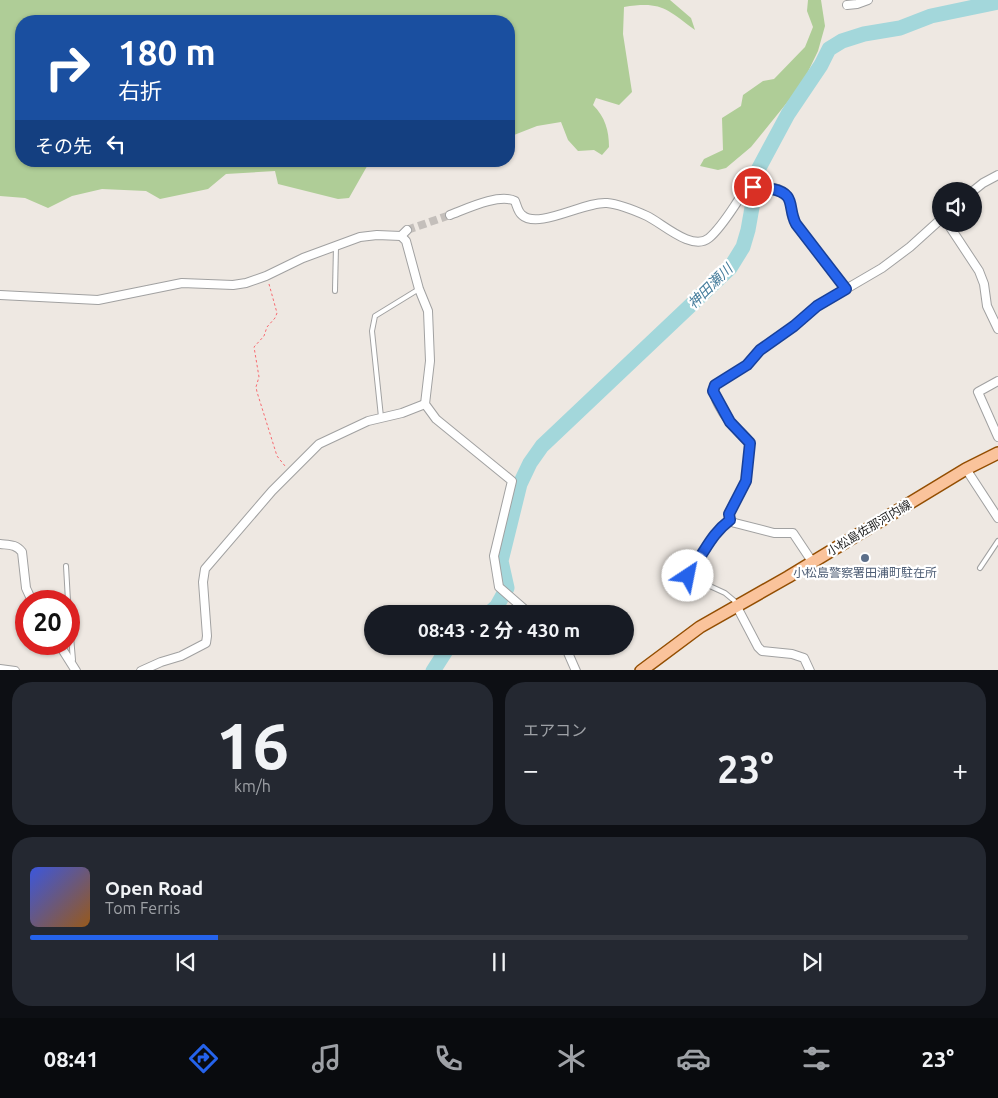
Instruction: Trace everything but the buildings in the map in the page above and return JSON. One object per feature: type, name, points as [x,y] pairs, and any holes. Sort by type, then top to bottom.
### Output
[{"type":"main road","name":"小松島佐那河内線","points":[[641,670],[654,666],[700,627],[813,563],[966,468],[998,453]]},
{"type":"street","points":[[847,5],[868,0]]},
{"type":"street","points":[[982,184],[998,176]]},
{"type":"street","points":[[450,214],[484,202],[511,199],[515,201],[520,213],[524,217],[542,219],[586,205],[608,203],[649,217],[670,232],[700,242],[708,240],[744,192],[756,187],[781,191],[787,194],[790,200],[791,216],[796,224],[846,289]]},
{"type":"street","points":[[813,563],[793,533],[774,534],[735,524],[730,520],[729,514],[746,481],[750,443],[730,422],[713,391],[715,385],[747,365],[760,350],[794,326],[817,306],[882,268],[910,248],[932,227]]},
{"type":"street","points":[[401,236],[407,230]]},
{"type":"street","points":[[953,232],[979,271],[984,284],[987,306],[998,329]]},
{"type":"street","points":[[0,295],[98,300],[182,283],[233,286],[266,276],[303,258],[360,237],[377,234],[401,236],[406,241],[419,289],[428,311],[430,362],[425,404],[436,419],[512,482],[494,556],[499,587],[520,605]]},
{"type":"street","points":[[998,381],[978,392],[998,437]]},
{"type":"street","points":[[141,670],[181,656],[206,642],[203,582],[205,569],[289,474],[319,444],[356,426],[402,413],[425,404]]},
{"type":"street","points":[[966,468],[998,518]]},
{"type":"street","points":[[0,544],[19,547],[22,552],[27,590]]},
{"type":"street","points":[[737,605],[762,651],[792,654],[804,658],[810,670]]},
{"type":"street","points":[[66,655],[76,670]]},
{"type":"street","points":[[569,655],[576,670]]},
{"type":"street","points":[[0,669],[15,670]]},
{"type":"lane","points":[[335,291],[336,246]]},
{"type":"lane","points":[[381,418],[372,331],[373,321],[375,316],[419,289]]},
{"type":"lane","points":[[730,520],[713,535],[699,561],[688,573],[688,576],[725,593],[737,605]]},
{"type":"lane","points":[[980,568],[998,541]]},
{"type":"lane","points":[[66,566],[67,590]]},
{"type":"lane","points":[[71,662],[72,655]]},
{"type":"path","points":[[266,276],[277,313],[267,327],[264,336],[254,347],[259,377],[256,387],[277,456],[289,474]]},
{"type":"green space","points":[[0,0],[670,0],[691,18],[695,30],[663,8],[647,5],[624,7],[623,34],[632,92],[619,105],[596,98],[593,105],[603,119],[609,141],[609,147],[602,155],[594,150],[578,151],[568,140],[561,122],[537,126],[515,135],[515,15],[15,15],[15,167],[367,167],[349,198],[338,199],[278,184],[275,171],[226,174],[208,189],[160,199],[146,191],[102,189],[72,196],[48,208],[25,198],[0,196]]},
{"type":"green space","points":[[808,0],[821,0],[825,26],[818,51],[802,84],[751,147],[726,168],[718,170],[700,166],[704,159],[723,150],[722,118],[741,106],[743,95],[763,81],[774,79],[805,47],[813,27],[807,11]]},
{"type":"waterway","name":"神田瀬川","points":[[498,605],[507,588],[501,561],[520,484],[530,463],[542,446],[730,268],[743,247],[748,230],[759,168],[788,114],[821,65],[829,49],[842,41],[864,34],[900,28],[931,16],[998,2]]},
{"type":"waterway","name":"神田瀬川","points":[[434,670],[443,655]]},
{"type":"tunnel","points":[[407,230],[450,215]]},
{"type":"place","name":"小松島警察署田浦町駐在所","points":[[865,558]]},
{"type":"route","points":[[688,576],[688,573],[699,561],[713,535],[730,520],[729,514],[746,481],[750,443],[730,422],[713,391],[715,385],[747,365],[760,350],[794,326],[817,306],[846,289],[791,216],[790,200],[787,194],[760,186],[753,187]]}]
